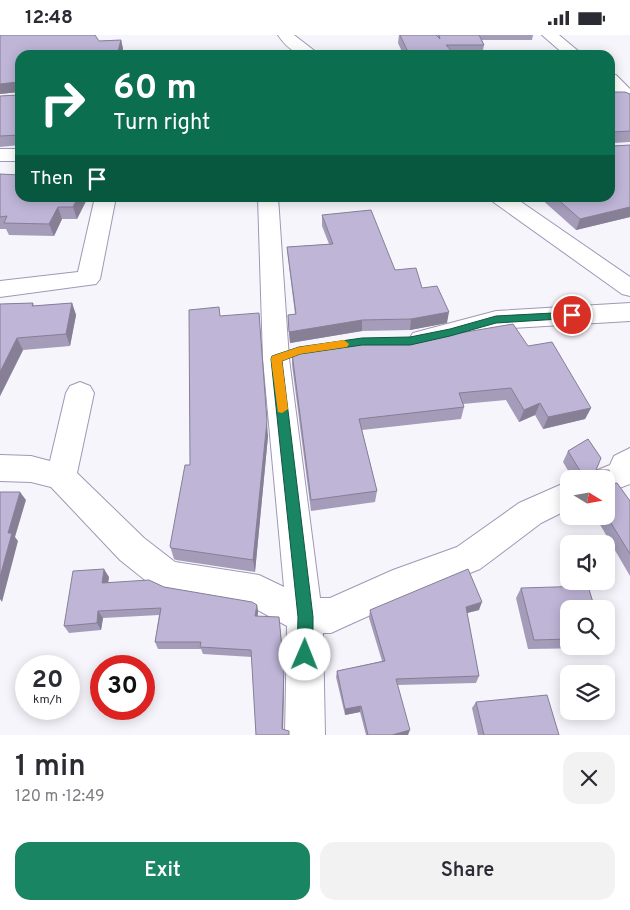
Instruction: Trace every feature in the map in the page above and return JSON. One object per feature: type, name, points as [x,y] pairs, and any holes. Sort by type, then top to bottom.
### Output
[{"type":"street","points":[[285,35],[303,50]]},
{"type":"street","points":[[549,35],[568,50]]},
{"type":"street","points":[[615,84],[630,99]]},
{"type":"street","points":[[0,155],[15,155]]},
{"type":"street","points":[[0,289],[88,279],[105,202]]},
{"type":"street","points":[[269,202],[287,355],[306,617],[304,735]]},
{"type":"street","points":[[505,202],[630,288]]},
{"type":"street","points":[[401,341],[450,333],[496,320],[630,312]]},
{"type":"street","points":[[61,477],[80,393]]},
{"type":"street","points":[[0,468],[31,469],[61,477],[132,549],[167,577],[259,592],[306,617],[331,615],[404,582],[468,558],[530,513],[560,498]]},
{"type":"building","points":[[0,35],[95,35],[99,41],[121,40],[118,50],[15,50],[15,82],[0,84]]},
{"type":"building","points":[[400,35],[436,35],[440,39],[439,35],[479,35],[484,45],[446,45],[450,50],[407,50]]},
{"type":"building","points":[[615,92],[630,94],[630,131],[615,132]]},
{"type":"building","points":[[15,95],[15,135],[0,136],[0,96]]},
{"type":"building","points":[[630,145],[630,207],[580,219],[561,202],[615,202],[615,146]]},
{"type":"building","points":[[0,174],[15,175],[15,202],[76,202],[73,207],[58,207],[49,224],[4,223],[7,216],[0,217]]},
{"type":"building","points":[[371,210],[395,270],[416,268],[422,288],[437,286],[449,312],[411,319],[362,320],[289,332],[288,315],[296,314],[287,247],[333,244],[322,215]]},
{"type":"building","points":[[33,303],[32,306],[72,303],[66,334],[17,338],[0,372],[0,304]]},
{"type":"building","points":[[219,307],[220,316],[259,313],[267,421],[253,560],[171,548],[170,546],[185,465],[190,465],[189,310]]},
{"type":"building","points":[[513,324],[528,346],[552,342],[591,408],[548,417],[540,403],[524,410],[511,388],[459,393],[464,407],[359,419],[377,491],[311,500],[292,353],[363,341],[412,340],[459,330],[460,333]]},
{"type":"building","points":[[588,439],[601,458],[596,470],[580,470],[568,451]]},
{"type":"building","points":[[615,483],[617,483],[630,501],[630,554],[612,525],[615,525]]},
{"type":"building","points":[[0,492],[20,492],[8,533],[12,533],[0,577]]},
{"type":"building","points":[[104,569],[102,583],[149,580],[164,587],[252,602],[257,605],[255,616],[279,617],[284,669],[282,729],[289,731],[289,735],[256,735],[251,650],[200,647],[201,642],[155,642],[161,608],[98,611],[97,623],[64,626],[73,571]]},
{"type":"building","points":[[468,569],[482,602],[466,607],[479,676],[396,679],[410,730],[392,735],[368,735],[361,706],[345,709],[337,671],[385,661],[370,610]]},
{"type":"building","points":[[560,587],[560,590],[589,590],[592,600],[560,600],[560,639],[534,640],[521,588]]},
{"type":"building","points":[[547,695],[559,735],[484,735],[476,702]]},
{"type":"slow traffic","points":[[282,409],[276,359],[299,351],[344,344]]},
{"type":"route","points":[[305,655],[306,617],[276,359],[299,351],[362,342],[410,341],[450,333],[496,320],[572,315]]}]
